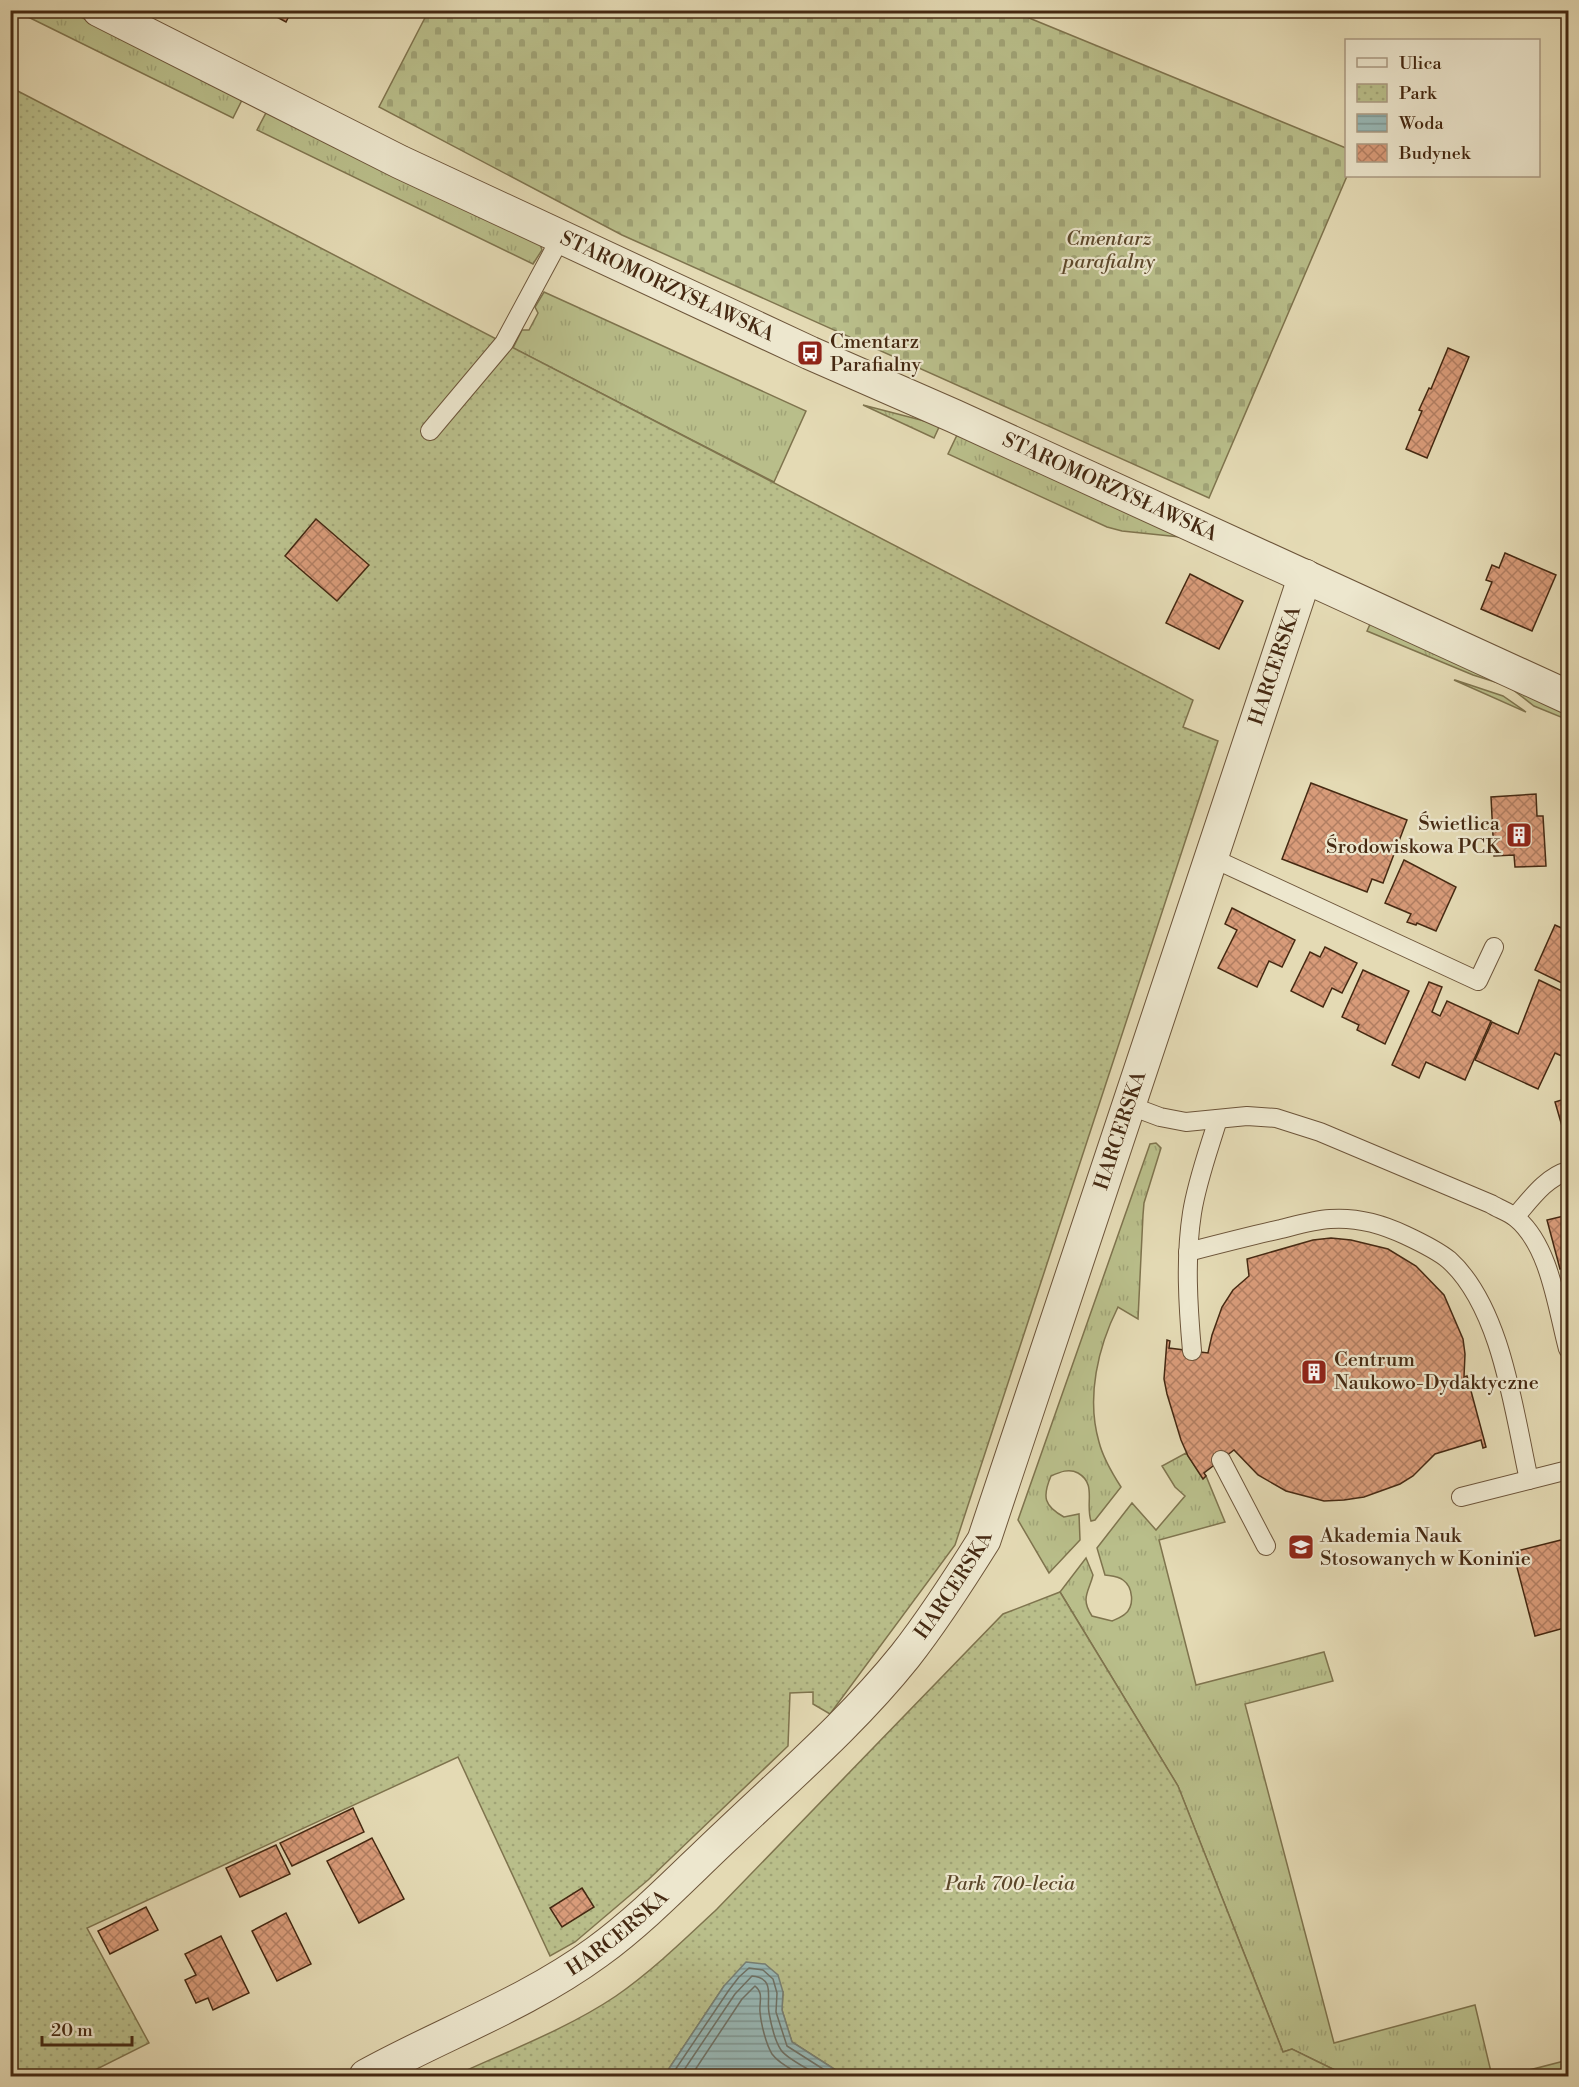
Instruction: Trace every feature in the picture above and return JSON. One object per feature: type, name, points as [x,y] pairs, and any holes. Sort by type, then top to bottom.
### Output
[{"type":"street","name":"STAROMORZYSŁAWSKA","points":[[99,10],[400,162],[810,353],[954,416],[1569,697]]},
{"type":"street","name":"HARCERSKA","points":[[366,2076],[494,2014],[551,1981],[597,1952],[645,1912],[823,1744],[869,1697],[904,1657],[943,1605],[984,1540],[1305,576]]},
{"type":"lane","points":[[430,431],[504,343],[561,237]]},
{"type":"lane","points":[[1210,857],[1478,981],[1494,947]]},
{"type":"lane","points":[[1128,1105],[1186,1122],[1261,1116],[1276,1118],[1320,1132],[1491,1204],[1515,1217],[1530,1234],[1543,1255],[1569,1350]]},
{"type":"lane","points":[[1192,1351],[1188,1299],[1188,1252],[1192,1210],[1218,1119]]},
{"type":"lane","points":[[1515,1217],[1543,1187],[1560,1173],[1569,1171]]},
{"type":"lane","points":[[1188,1252],[1310,1222],[1354,1219],[1396,1230],[1448,1259],[1466,1278],[1492,1328],[1505,1373],[1529,1480]]},
{"type":"lane","points":[[1221,1460],[1266,1546]]},
{"type":"lane","points":[[1461,1497],[1569,1470]]},
{"type":"green space","name":"Cmentarz parafialny","points":[[429,10],[1012,11],[1345,148],[1347,177],[1209,498],[622,235],[379,107]]},
{"type":"green space","points":[[16,11],[69,11],[243,98],[233,118]]},
{"type":"green space","points":[[10,87],[1193,700],[1183,727],[1218,741],[955,1545],[830,1714],[813,1704],[813,1692],[790,1693],[788,1746],[648,1880],[575,1942],[550,1956],[458,1757],[87,1928],[149,2043],[83,2076],[10,2076]]},
{"type":"green space","points":[[268,109],[540,244],[542,250],[533,264],[257,130]]},
{"type":"green space","points":[[544,292],[806,411],[774,482],[513,348],[522,330],[529,330],[538,313],[535,307]]},
{"type":"green space","points":[[863,405],[940,425],[934,438]]},
{"type":"green space","points":[[958,433],[1180,537],[1122,531],[1107,527],[948,454]]},
{"type":"green space","points":[[1371,622],[1568,712],[1568,720],[1534,706],[1508,686],[1473,675],[1367,631]]},
{"type":"green space","points":[[1454,680],[1503,696],[1526,712]]},
{"type":"green space","points":[[1156,1143],[1161,1148],[1144,1203],[1138,1319],[1118,1307],[1100,1355],[1094,1390],[1095,1425],[1099,1442],[1105,1460],[1121,1487],[1095,1520],[1091,1521],[1089,1488],[1084,1477],[1071,1471],[1051,1476],[1046,1490],[1049,1505],[1064,1517],[1079,1514],[1080,1540],[1049,1573],[1018,1520],[1150,1144]]},
{"type":"green space","points":[[1186,1453],[1203,1478],[1206,1476],[1225,1522],[1159,1540],[1196,1685],[1324,1652],[1333,1681],[1245,1704],[1334,2043],[1475,2005],[1492,2076],[1347,2076],[1292,2049],[1283,2052],[1178,1786],[1060,1592],[1086,1558],[1093,1575],[1086,1600],[1092,1616],[1112,1621],[1128,1611],[1132,1597],[1129,1587],[1121,1579],[1105,1575],[1097,1548],[1132,1503],[1156,1530],[1185,1496],[1175,1487],[1162,1466]]},
{"type":"green space","name":"Park 700-lecia","points":[[1060,1592],[1178,1786],[1283,2052],[1292,2049],[1347,2076],[845,2076],[792,2042],[782,2010],[783,1992],[724,1986],[664,2076],[454,2076],[578,2019],[616,1996],[642,1976],[717,1909],[1003,1614]]},
{"type":"green space","points":[[1568,2060],[1568,2076],[1506,2076]]},
{"type":"water","points":[[746,1962],[765,1964],[778,1975],[783,1992],[782,2010],[792,2042],[845,2076],[664,2076],[724,1986]]},
{"type":"building","points":[[264,10],[292,10],[286,22]]},
{"type":"building","points":[[1448,348],[1469,357],[1427,458],[1406,449],[1422,411],[1419,410],[1429,388],[1431,389]]},
{"type":"building","points":[[316,519],[369,565],[337,601],[285,556]]},
{"type":"building","points":[[1505,553],[1556,575],[1532,631],[1481,609],[1492,582],[1486,580],[1492,565],[1499,568]]},
{"type":"building","points":[[1190,574],[1243,601],[1219,649],[1166,623]]},
{"type":"building","points":[[1311,783],[1407,820],[1383,883],[1372,879],[1367,892],[1282,859]]},
{"type":"building","name":"Świetlica Środowiskowa PCK","points":[[1536,794],[1537,816],[1543,816],[1546,866],[1515,867],[1514,855],[1494,856],[1491,797]]},
{"type":"building","points":[[1404,860],[1456,887],[1436,931],[1417,923],[1416,925],[1407,922],[1411,914],[1385,903]]},
{"type":"building","points":[[1232,908],[1295,940],[1282,967],[1269,961],[1257,987],[1218,968],[1237,930],[1225,924]]},
{"type":"building","points":[[1555,925],[1568,931],[1568,975],[1564,984],[1535,970]]},
{"type":"building","points":[[1325,947],[1357,963],[1342,993],[1332,988],[1323,1007],[1291,991],[1310,952],[1320,957]]},
{"type":"building","points":[[1363,970],[1409,991],[1385,1044],[1357,1030],[1359,1025],[1342,1017]]},
{"type":"building","points":[[1539,980],[1568,994],[1568,1052],[1566,1058],[1555,1053],[1538,1089],[1475,1060],[1492,1022],[1518,1034]]},
{"type":"building","points":[[1429,982],[1442,987],[1432,1012],[1440,1016],[1447,1001],[1491,1021],[1465,1080],[1426,1062],[1419,1078],[1392,1065]]},
{"type":"building","points":[[1568,1098],[1568,1132],[1564,1133],[1555,1102]]},
{"type":"building","points":[[1568,1215],[1568,1266],[1560,1269],[1547,1220]]},
{"type":"building","name":"Centrum Naukowo-Dydaktyczne","points":[[1331,1238],[1351,1240],[1388,1249],[1416,1266],[1444,1295],[1463,1339],[1464,1377],[1467,1376],[1486,1447],[1483,1448],[1481,1440],[1435,1454],[1413,1476],[1400,1484],[1364,1497],[1344,1500],[1324,1501],[1286,1491],[1258,1475],[1234,1450],[1204,1473],[1206,1476],[1203,1479],[1181,1440],[1167,1394],[1164,1379],[1167,1340],[1170,1341],[1169,1348],[1208,1353],[1222,1307],[1233,1290],[1249,1276],[1247,1259],[1313,1240]]},
{"type":"building","points":[[1565,1539],[1568,1552],[1568,1627],[1535,1636],[1513,1552]]},
{"type":"building","points":[[353,1808],[364,1832],[292,1866],[280,1843]]},
{"type":"building","points":[[372,1838],[404,1899],[359,1923],[327,1861]]},
{"type":"building","points":[[276,1845],[290,1874],[240,1897],[226,1868]]},
{"type":"building","points":[[582,1888],[594,1907],[562,1927],[550,1908]]},
{"type":"building","points":[[146,1907],[158,1930],[110,1954],[98,1931]]},
{"type":"building","points":[[286,1913],[311,1964],[277,1981],[252,1931]]},
{"type":"building","points":[[221,1936],[249,1993],[213,2010],[208,1998],[196,2003],[185,1980],[196,1975],[185,1954]]},
{"type":"place","name":"Cmentarz Parafialny","points":[[810,353]]},
{"type":"place","name":"Świetlica Środowiskowa PCK","points":[[1519,835]]},
{"type":"place","name":"Centrum Naukowo-Dydaktyczne","points":[[1314,1372]]},
{"type":"place","name":"Akademia Nauk Stosowanych w Koninie","points":[[1301,1547]]}]
